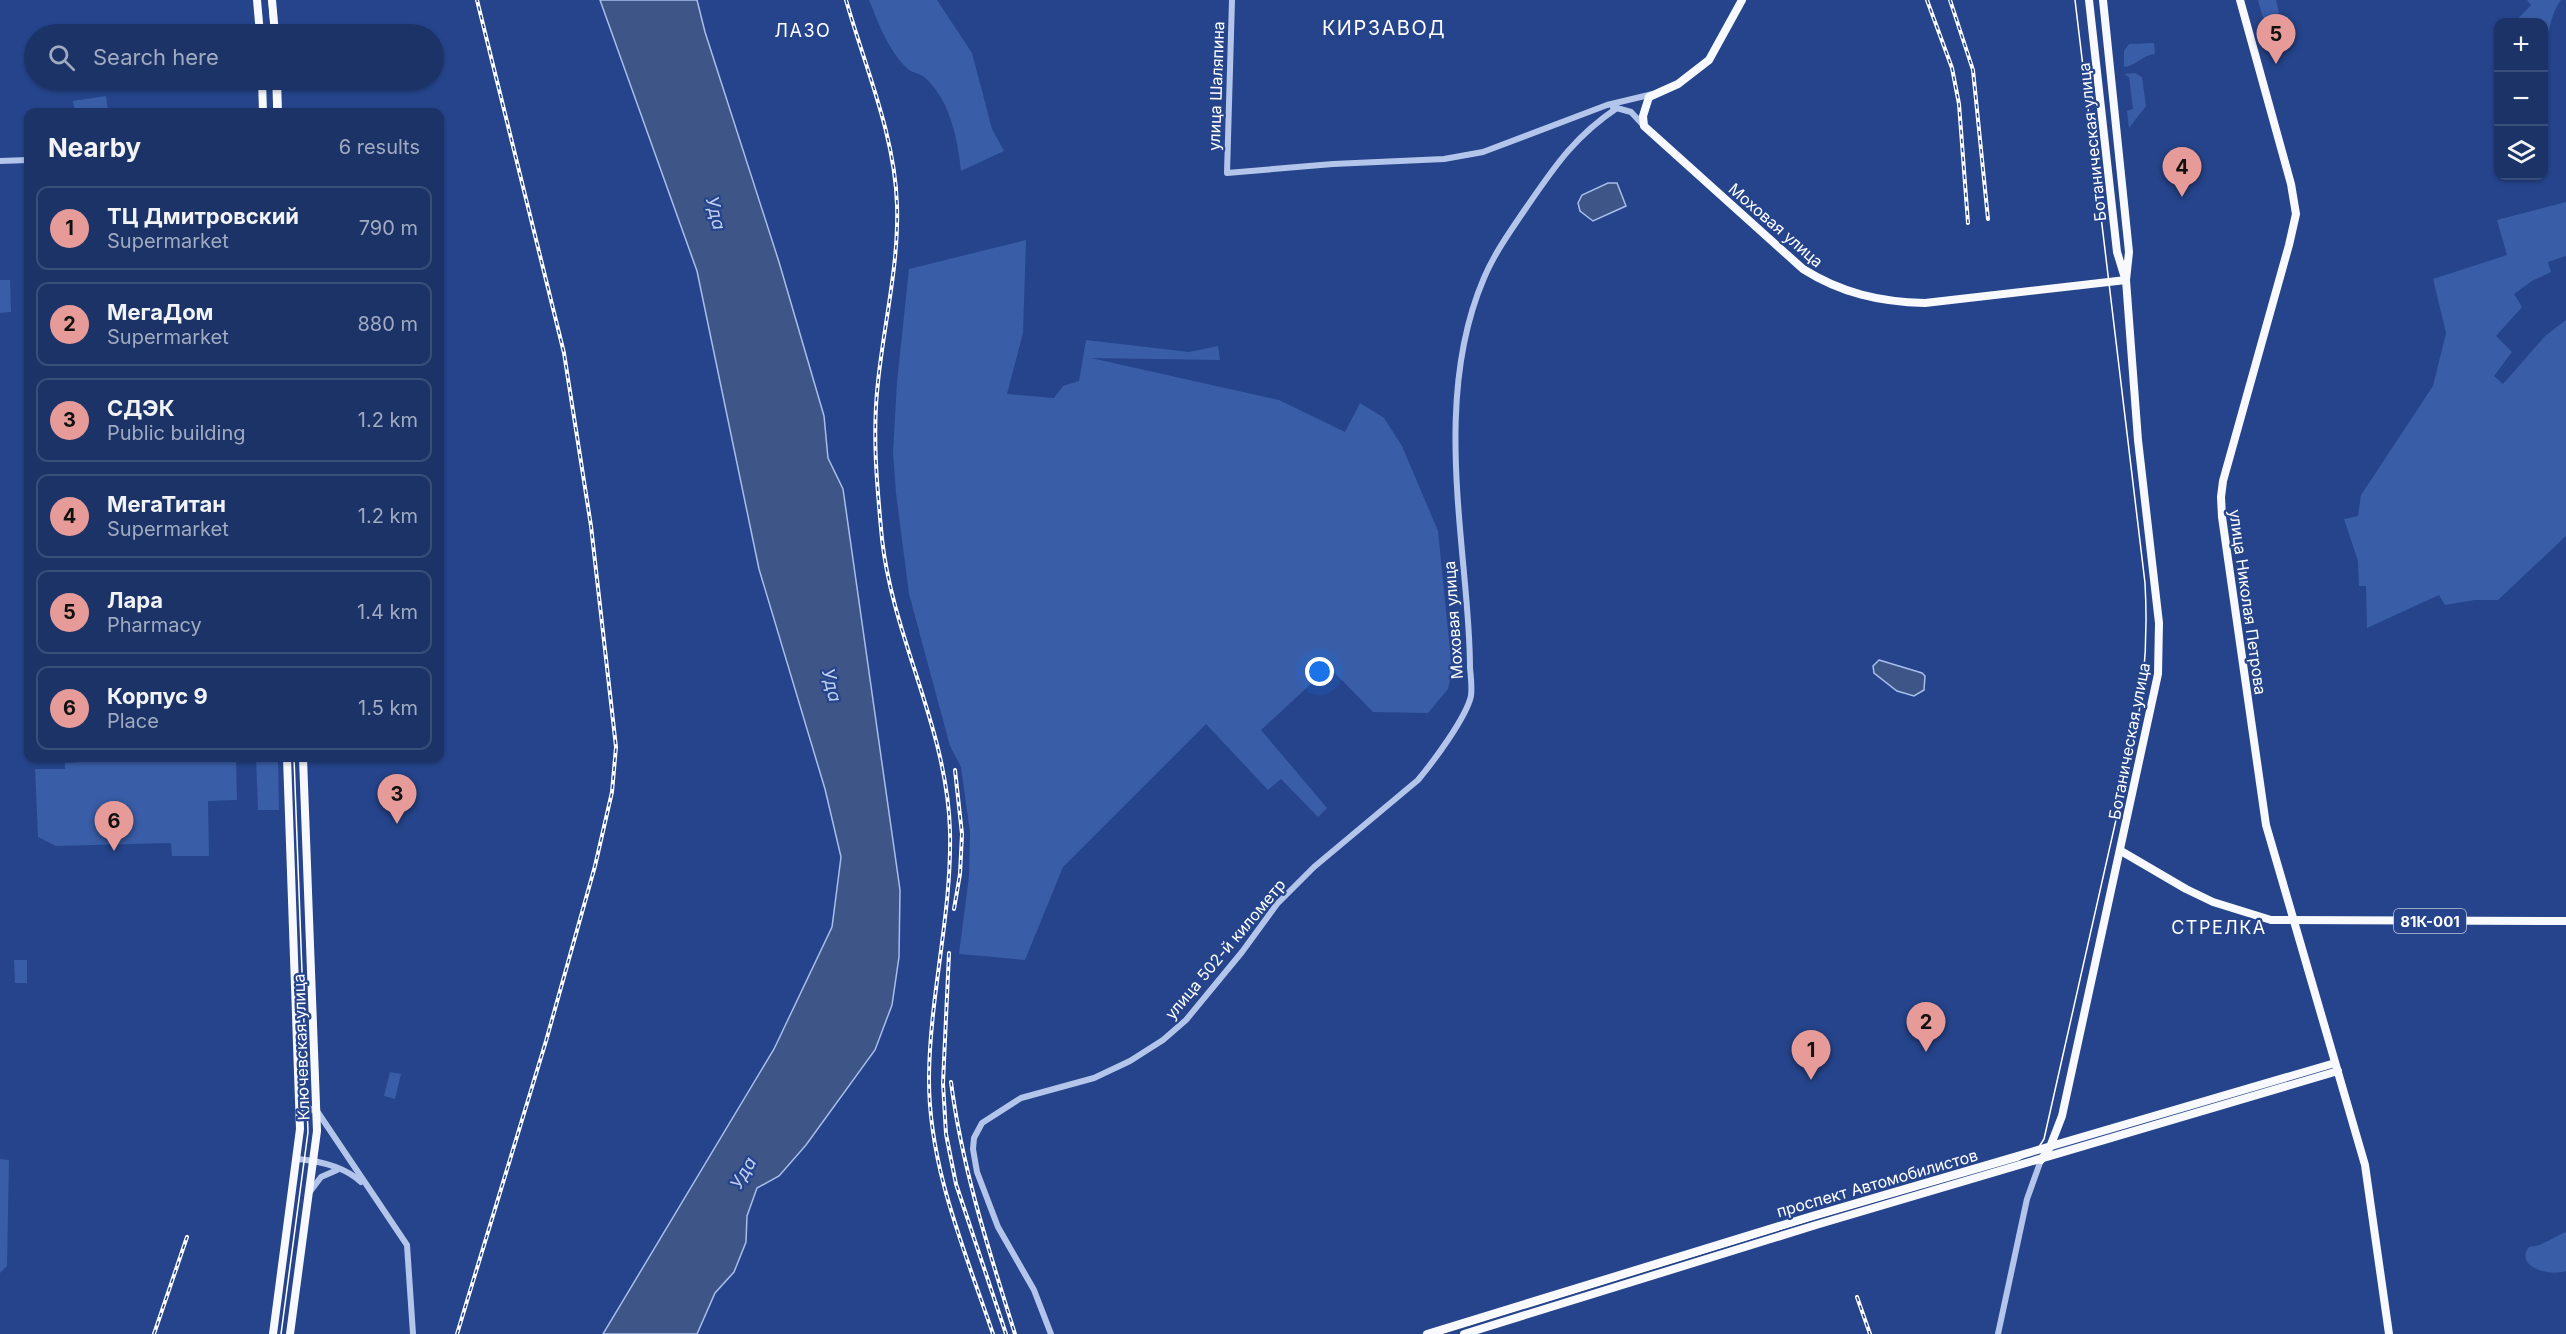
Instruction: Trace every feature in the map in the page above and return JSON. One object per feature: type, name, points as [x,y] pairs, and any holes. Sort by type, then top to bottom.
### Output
[{"type":"main road","points":[[257,0],[259,24]]},
{"type":"main road","points":[[272,0],[274,24]]},
{"type":"main road","points":[[1644,126],[1647,101],[1653,94],[1678,84],[1709,60],[1742,0]]},
{"type":"main road","name":"Ботаническая улица","points":[[2089,0],[2117,252],[2126,280]]},
{"type":"main road","name":"Ботаническая улица","points":[[2041,1160],[2050,1147],[2062,1116],[2157,685],[2159,644],[2138,440],[2126,280],[2129,252],[2103,0]]},
{"type":"main road","name":"улица Николая Петрова","points":[[2240,0],[2291,184],[2296,214],[2223,481],[2221,506],[2266,825],[2365,1165],[2389,1334]]},
{"type":"main road","points":[[262,90],[262,108]]},
{"type":"main road","points":[[277,90],[278,108]]},
{"type":"main road","name":"Моховая улица","points":[[1644,126],[1803,269],[1832,286],[1864,297],[1896,302],[1925,303],[2126,280]]},
{"type":"main road","name":"Ключевская улица","points":[[273,1334],[298,1159],[300,1106],[287,762]]},
{"type":"main road","name":"Ключевская улица","points":[[290,1334],[314,1161],[317,1111],[303,762]]},
{"type":"main road","points":[[2121,851],[2213,902],[2262,918],[2294,919]]},
{"type":"main road","name":"81К-001","points":[[2294,919],[2566,921]]},
{"type":"main road","points":[[294,927],[310,926]]},
{"type":"main road","name":"проспект Автомобилистов","points":[[1427,1334],[1812,1216],[2336,1067]]},
{"type":"main road","name":"проспект Автомобилистов","points":[[1464,1334],[1816,1225],[2041,1160],[2336,1067]]},
{"type":"street","name":"улица Шаляпина","points":[[1232,0],[1227,173],[1333,164],[1444,159],[1483,152],[1606,105]]},
{"type":"street","points":[[1606,105],[1653,94]]},
{"type":"street","points":[[1606,105],[1631,112],[1644,126]]},
{"type":"street","name":"Моховая улица","points":[[1431,765],[1466,710],[1471,694],[1470,636],[1456,499],[1455,424],[1461,358],[1470,316],[1484,279],[1519,218],[1564,153],[1580,136],[1617,108]]},
{"type":"street","points":[[0,161],[24,160]]},
{"type":"street","name":"улица 502-й километр","points":[[1051,1334],[1034,1290],[998,1227],[984,1191],[973,1149],[974,1138],[982,1123],[1021,1098],[1094,1078],[1130,1061],[1163,1040],[1186,1020],[1242,952],[1277,904],[1314,867],[1418,780],[1431,765]]},
{"type":"street","points":[[300,1106],[317,1111],[407,1245],[413,1334]]},
{"type":"street","points":[[298,1159],[314,1161],[341,1170],[353,1175],[366,1186]]},
{"type":"street","points":[[1998,1334],[2027,1199],[2041,1160]]},
{"type":"street","points":[[309,1193],[321,1177],[341,1170]]},
{"type":"shaded area","points":[[869,0],[937,0],[972,53],[992,129],[1004,151],[961,171],[955,133],[946,108],[933,86],[924,77],[910,70],[895,54]]},
{"type":"shaded area","points":[[2258,0],[2276,0],[2279,13],[2263,18]]},
{"type":"shaded area","points":[[2527,0],[2561,0],[2548,31],[2548,18],[2519,18],[2531,5]]},
{"type":"shaded area","points":[[2154,43],[2155,54],[2124,67],[2124,51],[2129,44]]},
{"type":"shaded area","points":[[2135,73],[2142,77],[2146,106],[2129,128],[2127,111],[2133,109],[2129,77],[2124,74]]},
{"type":"shaded area","points":[[106,96],[108,108],[74,108],[73,101]]},
{"type":"shaded area","points":[[2566,202],[2566,256],[2548,262],[2551,272],[2532,281],[2514,294],[2522,307],[2496,336],[2512,352],[2494,376],[2503,384],[2545,336],[2566,320],[2566,536],[2498,600],[2475,600],[2445,605],[2439,595],[2367,628],[2366,586],[2359,586],[2358,561],[2344,519],[2358,516],[2361,495],[2433,386],[2446,333],[2433,279],[2507,255],[2497,220]]},
{"type":"shaded area","points":[[1026,240],[1023,333],[1007,394],[1054,398],[1063,386],[1079,381],[1086,340],[1189,352],[1218,346],[1220,360],[1091,358],[1279,400],[1345,432],[1360,403],[1384,418],[1402,446],[1438,531],[1452,671],[1448,689],[1428,713],[1373,712],[1329,667],[1261,730],[1327,808],[1318,817],[1281,779],[1268,790],[1206,724],[1063,867],[1025,960],[959,954],[969,876],[970,832],[961,767],[950,746],[909,594],[893,452],[897,382],[909,269]]},
{"type":"shaded area","points":[[0,280],[10,280],[11,312],[0,313]]},
{"type":"shaded area","points":[[236,762],[237,800],[208,801],[209,856],[172,856],[171,843],[56,846],[38,837],[35,769],[65,769],[65,763]]},
{"type":"shaded area","points":[[256,762],[278,762],[279,810],[258,810]]},
{"type":"shaded area","points":[[14,960],[27,960],[27,983],[15,983]]},
{"type":"shaded area","points":[[390,1072],[401,1074],[395,1099],[384,1096]]},
{"type":"shaded area","points":[[0,1159],[9,1160],[7,1266],[0,1273]]},
{"type":"shaded area","points":[[2566,1232],[2566,1271],[2551,1273],[2530,1265],[2526,1260],[2529,1247]]},
{"type":"water","name":"Уда","points":[[600,0],[697,0],[705,32],[779,262],[824,416],[828,458],[843,489],[900,890],[899,957],[892,1005],[875,1050],[806,1145],[779,1176],[757,1188],[747,1216],[746,1242],[734,1272],[715,1293],[697,1334],[603,1334],[774,1049],[832,927],[841,857],[825,789],[759,569],[697,271]]},
{"type":"water","points":[[1608,183],[1617,183],[1626,206],[1593,221],[1580,211],[1578,203],[1582,195]]},
{"type":"water","points":[[1879,660],[1922,673],[1925,676],[1924,690],[1914,696],[1897,691],[1874,673],[1873,666]]},
{"type":"tram line","points":[[269,0],[271,24]]},
{"type":"tram line","points":[[1440,1334],[1814,1219],[2018,1160],[2037,1150],[2044,1139],[2134,740],[2141,701],[2146,642],[2145,583],[2075,0]]},
{"type":"tram line","points":[[273,90],[274,108]]},
{"type":"tram line","points":[[281,1334],[308,1132],[294,762]]},
{"type":"railway","points":[[457,1334],[546,1041],[595,866],[612,792],[616,747],[591,526],[564,353],[477,0]]},
{"type":"railway","points":[[846,0],[885,127],[891,153],[897,205],[896,250],[875,421],[882,539],[897,612],[940,756],[947,793],[950,831],[948,892],[930,1045],[930,1110],[941,1175],[950,1208],[993,1334]]},
{"type":"railway","points":[[1927,0],[1952,68],[1959,104],[1968,223]]},
{"type":"railway","points":[[1950,0],[1973,70],[1988,219]]},
{"type":"railway","points":[[954,909],[960,874],[962,834],[955,770]]},
{"type":"railway","points":[[949,953],[943,1083],[946,1134],[956,1184],[1006,1334]]},
{"type":"railway","points":[[951,1082],[969,1178],[1015,1334]]},
{"type":"railway","points":[[154,1334],[187,1237]]},
{"type":"railway","points":[[1857,1297],[1870,1334]]},
{"type":"place","name":"Лара","points":[[2276,64]]},
{"type":"place","name":"МегаТитан","points":[[2182,197]]},
{"type":"place","name":"СДЭК","points":[[397,824]]},
{"type":"place","name":"Корпус 9","points":[[114,851]]},
{"type":"place","name":"МегаДом","points":[[1926,1052]]},
{"type":"place","name":"ТЦ Дмитровский","points":[[1811,1080]]},
{"type":"district","name":"КИРЗАВОД","points":[[1384,28]]},
{"type":"district","name":"ЛАЗО","points":[[803,30]]},
{"type":"district","name":"СТРЕЛКА","points":[[2219,927]]}]
